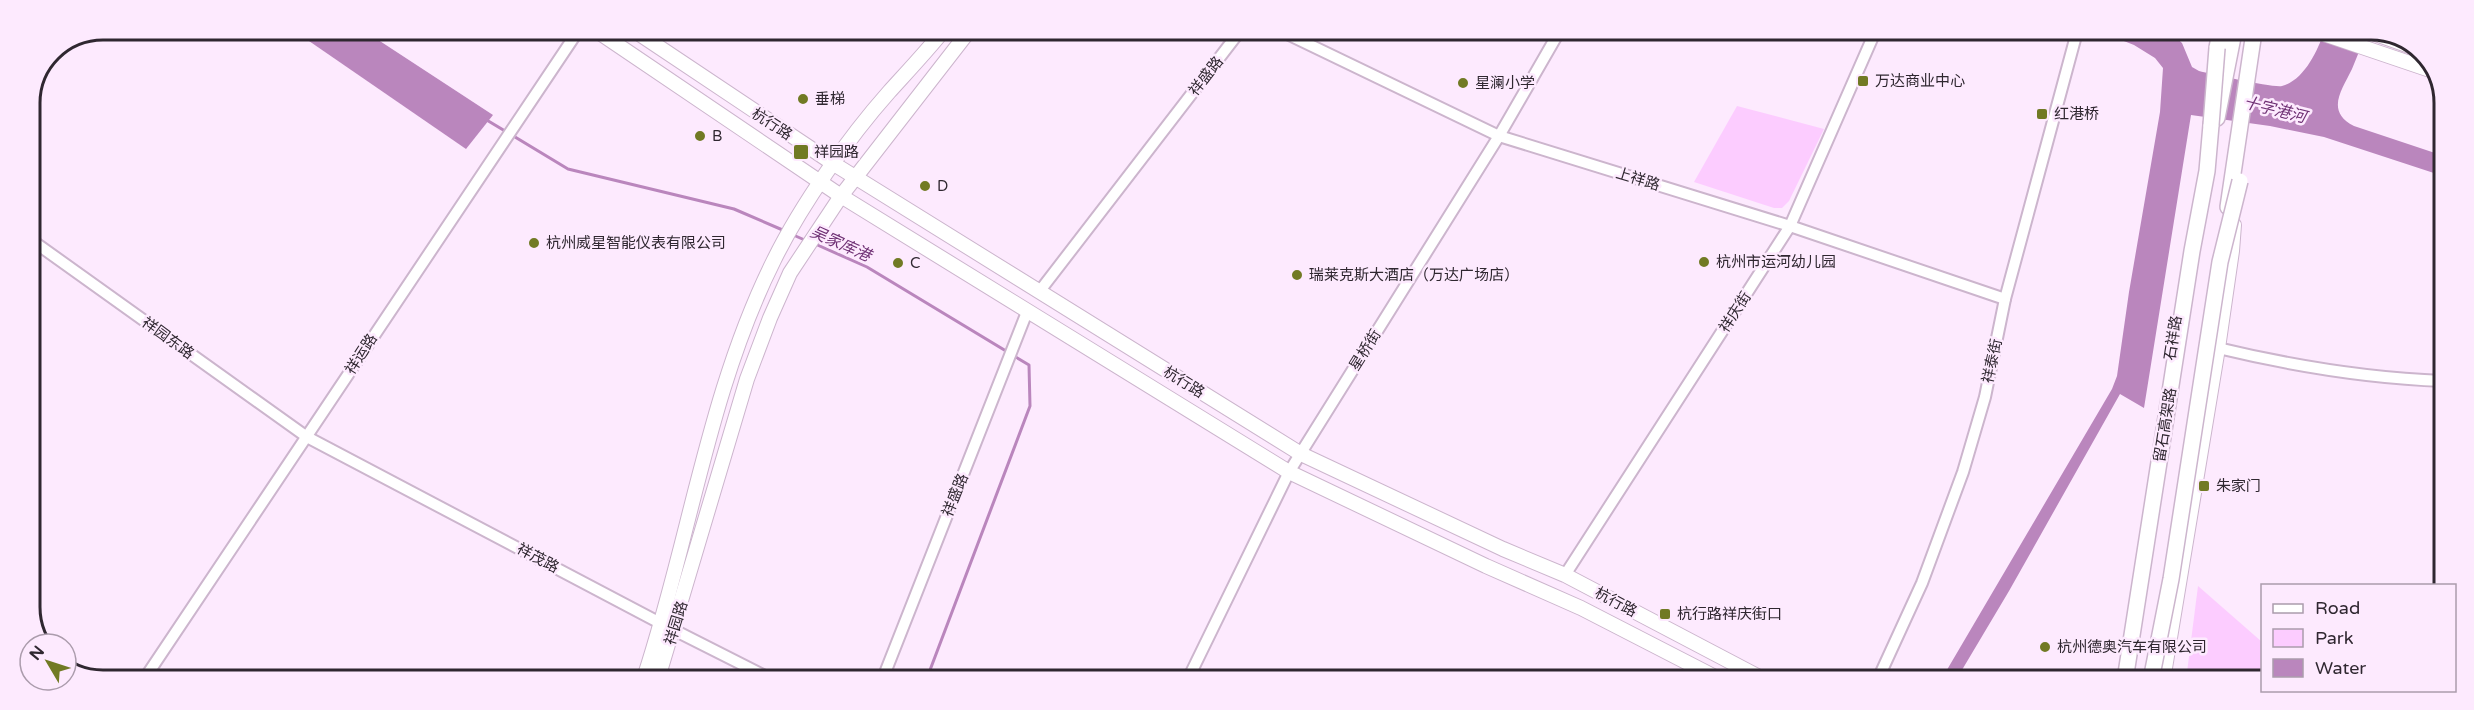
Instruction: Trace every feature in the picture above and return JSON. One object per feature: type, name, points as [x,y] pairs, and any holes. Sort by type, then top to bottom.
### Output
[{"type":"highway","name":"留石高架路","points":[[2207,171],[2219,40]]},
{"type":"highway","name":"留石高架路","points":[[2127,670],[2192,251],[2232,40]]},
{"type":"highway","name":"留石高架路","points":[[2153,670],[2171,579],[2253,40]]},
{"type":"highway","name":"留石高架路","points":[[2220,262],[2240,181],[2263,40]]},
{"type":"main road","name":"杭行路","points":[[612,40],[841,196],[1290,472],[1486,566],[1581,608],[1702,670]]},
{"type":"main road","name":"杭行路","points":[[648,40],[855,178],[1301,454],[1503,549],[1565,575],[1746,670]]},
{"type":"main road","name":"祥园路","points":[[660,670],[710,432],[732,358],[775,257],[834,164],[888,93],[936,40]]},
{"type":"main road","name":"祥园路","points":[[648,670],[668,627],[754,360],[790,273],[841,196],[962,40]]},
{"type":"main road","name":"石祥路","points":[[2120,670],[2217,66],[2224,40]]},
{"type":"main road","points":[[2165,670],[2218,348],[2232,251],[2236,179],[2258,40]]},
{"type":"main road","points":[[2341,40],[2422,68]]},
{"type":"street","name":"祥运路","points":[[149,670],[571,40]]},
{"type":"street","name":"祥盛路","points":[[1038,292],[1233,40]]},
{"type":"street","name":"上祥路","points":[[1300,40],[1499,136],[1790,226],[2005,299]]},
{"type":"street","name":"星桥街","points":[[1192,670],[1290,472],[1499,136],[1554,40]]},
{"type":"street","name":"祥庆街","points":[[1565,575],[1790,226],[1871,40]]},
{"type":"street","name":"祥泰街","points":[[1882,670],[1930,563],[1963,472],[1985,397],[2005,299],[2075,40]]},
{"type":"street","name":"祥园东路","points":[[40,245],[307,436]]},
{"type":"street","name":"祥盛路","points":[[886,670],[1027,312]]},
{"type":"street","points":[[2218,348],[2295,366],[2407,380],[2434,381]]},
{"type":"street","name":"祥茂路","points":[[307,436],[754,670]]},
{"type":"green space","points":[[1737,106],[1824,129],[1789,201],[1782,208],[1774,208],[1694,182]]},
{"type":"green space","points":[[2198,586],[2261,641],[2261,670],[2187,670]]},
{"type":"water","points":[[308,40],[378,40],[493,115],[466,149]]},
{"type":"water","name":"十字港河","points":[[2121,40],[2179,40],[2192,67],[2199,71],[2282,86],[2290,83],[2303,72],[2321,40],[2364,40],[2338,100],[2340,114],[2354,126],[2433,152],[2433,173],[2324,137],[2270,126],[2191,115],[2144,408],[2120,394],[1962,670],[1947,670],[2112,389],[2117,376],[2160,112],[2163,68],[2155,58]]},
{"type":"waterway","name":"吴家库港","points":[[485,119],[568,169],[734,209],[785,231]]},
{"type":"waterway","name":"吴家库港","points":[[791,234],[807,241]]},
{"type":"waterway","name":"吴家库港","points":[[813,243],[867,267],[1029,365],[1030,406],[930,670]]},
{"type":"place","name":"万达商业中心","points":[[1863,81]]},
{"type":"place","name":"星澜小学","points":[[1463,83]]},
{"type":"place","name":"垂梯","points":[[803,99]]},
{"type":"place","name":"红港桥","points":[[2042,114]]},
{"type":"place","name":"B","points":[[700,136]]},
{"type":"place","name":"祥园路","points":[[801,152]]},
{"type":"place","name":"D","points":[[925,186]]},
{"type":"place","name":"杭州威星智能仪表有限公司","points":[[534,243]]},
{"type":"place","name":"杭州市运河幼儿园","points":[[1704,262]]},
{"type":"place","name":"C","points":[[898,263]]},
{"type":"place","name":"瑞莱克斯大酒店（万达广场店）","points":[[1297,275]]},
{"type":"place","name":"朱家门","points":[[2204,486]]},
{"type":"place","name":"杭行路祥庆街口","points":[[1665,614]]},
{"type":"place","name":"杭州德奥汽车有限公司","points":[[2045,647]]}]
